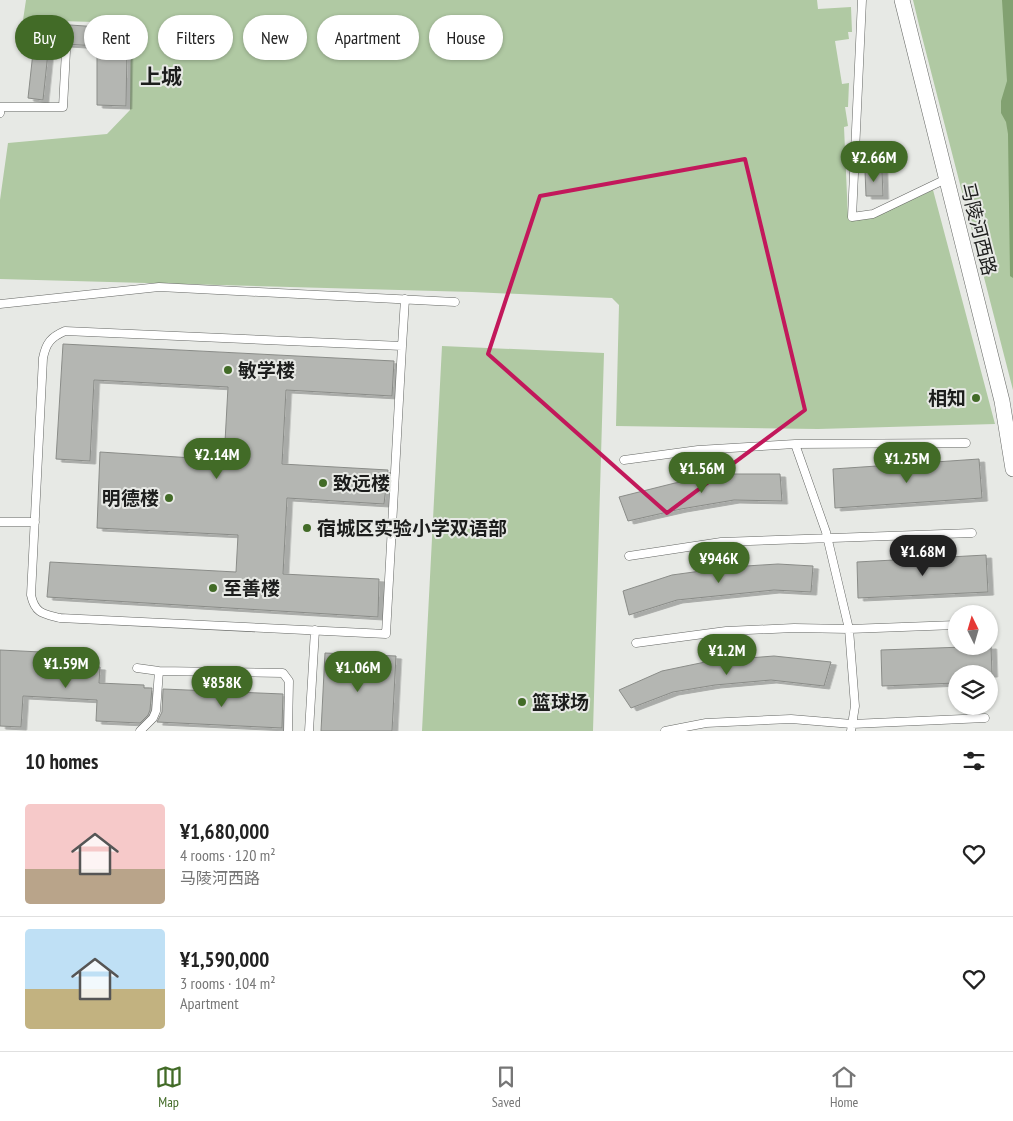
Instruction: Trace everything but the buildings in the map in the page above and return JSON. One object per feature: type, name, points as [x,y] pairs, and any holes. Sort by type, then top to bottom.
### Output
[{"type":"street","name":"马陵河西路","points":[[902,0],[1002,401],[1013,469]]},
{"type":"lane","points":[[862,0],[852,217],[873,214],[946,179]]},
{"type":"lane","points":[[0,113],[1,107],[63,107],[66,60]]},
{"type":"lane","points":[[0,304],[158,287],[455,302]]},
{"type":"lane","points":[[402,346],[66,331],[50,338],[45,347],[43,358],[31,595],[33,604],[39,612],[60,618],[386,634],[405,299]]},
{"type":"lane","points":[[624,460],[698,450],[795,444],[966,443]]},
{"type":"lane","points":[[795,444],[827,538],[849,629],[855,706],[851,727]]},
{"type":"lane","points":[[0,522],[35,522]]},
{"type":"lane","points":[[629,556],[721,542],[972,533]]},
{"type":"lane","points":[[636,643],[726,631],[948,625]]},
{"type":"lane","points":[[309,731],[315,630]]},
{"type":"lane","points":[[138,668],[159,671],[283,673],[289,681],[288,731]]},
{"type":"lane","points":[[140,731],[153,718],[156,711],[159,671]]},
{"type":"lane","points":[[665,731],[706,723],[792,719],[851,727],[985,718]]},
{"type":"highlighted area","points":[[745,159],[805,410],[667,513],[488,354],[540,196]]},
{"type":"shaded area","points":[[26,0],[817,0],[818,9],[851,7],[852,32],[848,32],[849,39],[835,41],[842,84],[849,83],[848,107],[845,107],[848,126],[844,127],[848,218],[876,216],[933,190],[995,424],[818,429],[616,426],[619,305],[612,298],[472,292],[0,279],[0,200],[8,143],[107,134],[130,110],[131,60],[148,60],[148,15],[84,15],[84,22],[74,21],[74,15],[24,15]]},
{"type":"shaded area","points":[[913,0],[1013,0],[1013,390],[919,25]]},
{"type":"shaded area","points":[[1002,0],[1013,0],[1013,278],[1010,276],[1008,134],[1006,122],[1001,113],[1001,101],[1007,81]]},
{"type":"shaded area","points":[[442,346],[604,353],[593,731],[422,731]]},
{"type":"place","name":"敏学楼","points":[[228,370]]},
{"type":"place","name":"相知","points":[[976,398]]},
{"type":"place","name":"致远楼","points":[[323,483]]},
{"type":"place","name":"明德楼","points":[[169,498]]},
{"type":"place","name":"宿城区实验小学双语部","points":[[307,528]]},
{"type":"place","name":"至善楼","points":[[213,588]]},
{"type":"place","name":"篮球场","points":[[522,702]]},
{"type":"district","name":"上城","points":[[161,76]]}]
